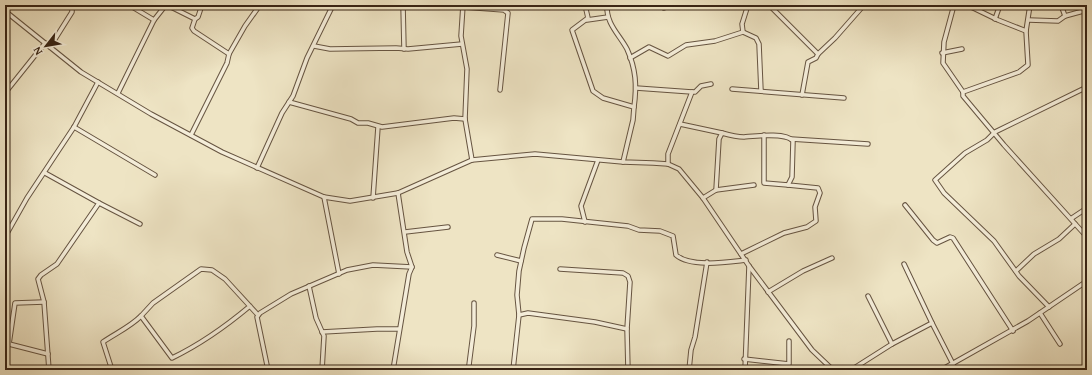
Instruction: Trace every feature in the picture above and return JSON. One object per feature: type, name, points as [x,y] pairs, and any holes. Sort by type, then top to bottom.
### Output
[{"type":"street","points":[[50,47],[72,12],[73,5]]},
{"type":"street","points":[[129,5],[154,20]]},
{"type":"street","points":[[202,5],[192,28],[194,31],[229,54]]},
{"type":"street","points":[[191,135],[227,63],[229,54],[245,26],[260,5]]},
{"type":"street","points":[[256,168],[282,113],[289,102],[307,58],[333,5]]},
{"type":"street","points":[[402,5],[404,49]]},
{"type":"street","points":[[585,5],[588,18],[587,20]]},
{"type":"street","points":[[607,5],[610,23],[626,48],[636,79],[633,120],[623,162]]},
{"type":"street","points":[[664,8],[672,5]]},
{"type":"street","points":[[743,32],[742,24],[748,5]]},
{"type":"street","points":[[769,5],[818,54]]},
{"type":"street","points":[[802,95],[808,62],[816,58],[818,54],[835,38],[864,5]]},
{"type":"street","points":[[954,5],[942,53],[945,68],[963,92],[963,96],[1015,158],[1072,218],[1075,224],[1087,237]]},
{"type":"street","points":[[967,5],[1026,30]]},
{"type":"street","points":[[995,18],[1000,5]]},
{"type":"street","points":[[963,92],[1024,68],[1028,65],[1026,30],[1029,20],[1030,5]]},
{"type":"street","points":[[1060,5],[1065,16]]},
{"type":"street","points":[[118,93],[154,20],[165,6],[195,19]]},
{"type":"street","points":[[472,160],[465,119],[467,69],[462,44],[463,6],[504,10],[508,13],[500,90]]},
{"type":"street","points":[[1029,20],[1058,21],[1065,16],[1087,10]]},
{"type":"street","points":[[5,11],[72,65],[151,114],[256,168],[324,197],[350,201],[374,198],[398,192],[472,160],[535,154],[623,162],[668,164],[684,174],[703,198],[740,254],[812,350],[833,370]]},
{"type":"street","points":[[608,17],[587,20],[572,30],[591,88],[603,98],[634,107]]},
{"type":"street","points":[[630,58],[649,47],[668,56],[686,45],[715,41],[743,32],[756,38],[759,44],[761,91]]},
{"type":"street","points":[[5,93],[45,43]]},
{"type":"street","points":[[314,46],[330,49],[424,49],[462,44]]},
{"type":"street","points":[[942,53],[962,49]]},
{"type":"street","points":[[5,237],[27,198],[45,173],[74,127],[98,82]]},
{"type":"street","points":[[636,88],[695,92],[701,86],[711,84]]},
{"type":"street","points":[[1049,307],[1016,271],[994,241],[944,193],[935,180],[965,153],[987,140],[994,132],[1087,87]]},
{"type":"street","points":[[732,89],[844,98]]},
{"type":"street","points":[[668,164],[668,154],[692,92]]},
{"type":"street","points":[[289,102],[351,119],[358,123],[368,123],[378,127],[419,124],[454,118],[465,119]]},
{"type":"street","points":[[680,124],[743,137],[764,135],[791,139],[868,144]]},
{"type":"street","points":[[74,127],[155,175]]},
{"type":"street","points":[[374,198],[378,127]]},
{"type":"street","points":[[716,190],[719,139],[722,133]]},
{"type":"street","points":[[740,254],[784,233],[807,227],[816,221],[815,207],[820,193],[818,188],[764,184],[764,135]]},
{"type":"street","points":[[788,185],[792,177],[795,146],[791,139]]},
{"type":"street","points":[[585,222],[581,206],[598,160]]},
{"type":"street","points":[[45,173],[140,224]]},
{"type":"street","points":[[703,198],[716,190],[754,185]]},
{"type":"street","points":[[393,370],[409,274],[412,267],[407,252],[398,192]]},
{"type":"street","points":[[324,197],[339,274]]},
{"type":"street","points":[[49,370],[44,302],[38,279],[41,275],[57,264],[99,203]]},
{"type":"street","points":[[905,205],[933,240],[937,242],[950,237],[953,238],[1013,331]]},
{"type":"street","points":[[1072,218],[1087,208]]},
{"type":"street","points":[[513,370],[519,315],[517,295],[521,261],[532,219],[562,219],[628,226],[639,230],[660,231],[673,236],[676,255],[688,261],[721,263],[746,260]]},
{"type":"street","points":[[1016,271],[1034,254],[1059,239],[1075,224]]},
{"type":"street","points":[[405,232],[448,227]]},
{"type":"street","points":[[497,255],[521,261]]},
{"type":"street","points":[[768,292],[804,271],[832,258]]},
{"type":"street","points":[[689,370],[691,350],[696,337],[707,262]]},
{"type":"street","points":[[904,264],[953,364]]},
{"type":"street","points":[[258,315],[291,294],[333,274],[339,274],[347,270],[373,265],[412,267]]},
{"type":"street","points":[[745,370],[744,359],[749,266]]},
{"type":"street","points":[[112,370],[103,342],[121,329],[133,324],[153,303],[202,269],[212,270],[225,279],[258,315],[268,370]]},
{"type":"street","points":[[560,269],[623,273],[628,276],[630,282],[627,329],[628,370]]},
{"type":"street","points":[[941,370],[1013,331],[1087,281]]},
{"type":"street","points":[[309,286],[316,318],[324,336],[322,370]]},
{"type":"street","points":[[868,296],[892,344]]},
{"type":"street","points":[[44,302],[15,303],[7,344],[48,354]]},
{"type":"street","points":[[470,370],[469,365],[474,326],[474,303]]},
{"type":"street","points":[[141,316],[172,358],[196,346],[218,332],[250,306]]},
{"type":"street","points":[[519,315],[528,313],[595,322],[627,329]]},
{"type":"street","points":[[1040,313],[1060,344]]},
{"type":"street","points":[[851,370],[892,344],[932,323]]},
{"type":"street","points":[[322,332],[377,329],[399,330]]},
{"type":"street","points":[[744,359],[789,364],[789,342]]}]
